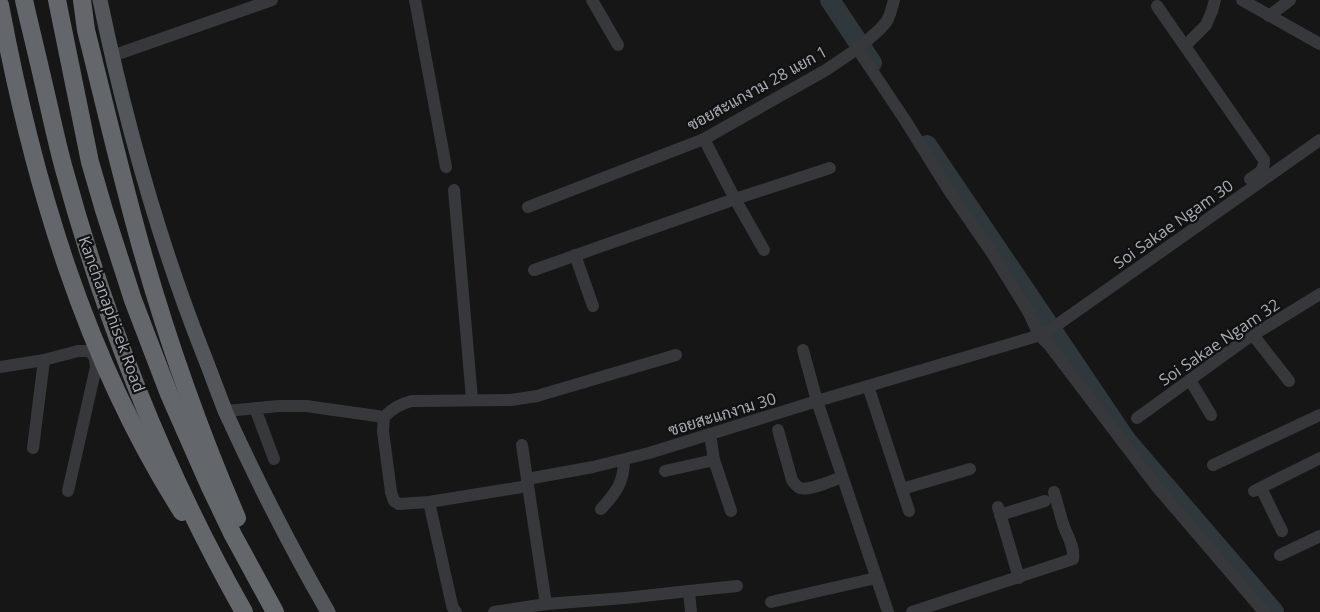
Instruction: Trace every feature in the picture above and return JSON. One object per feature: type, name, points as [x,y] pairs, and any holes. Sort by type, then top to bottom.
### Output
[{"type":"highway","name":"Kanchanaphisek Road","points":[[24,0],[63,167],[106,306],[142,400],[164,450],[204,536],[240,605]]},
{"type":"highway","name":"Kanchanaphisek Road","points":[[57,0],[90,162],[133,300],[166,385],[210,487],[237,543],[276,612]]},
{"type":"highway","points":[[82,0],[86,30],[130,205],[162,316],[178,366],[211,454],[276,612]]},
{"type":"highway","points":[[0,5],[29,143],[52,221],[85,317],[113,384],[140,440],[165,485],[240,605]]},
{"type":"main road","points":[[100,0],[112,56],[152,208],[186,310],[226,411],[280,524],[328,612]]},
{"type":"street","points":[[112,56],[272,0]]},
{"type":"street","points":[[415,0],[446,167]]},
{"type":"street","points":[[592,0],[618,44]]},
{"type":"street","name":"ซอยสะแกงาม 28 แยก 1","points":[[528,208],[704,139],[826,70],[874,36],[887,21],[894,0]]},
{"type":"street","points":[[1185,46],[1206,25],[1215,0]]},
{"type":"street","points":[[1242,0],[1320,44]]},
{"type":"street","points":[[1269,16],[1290,0]]},
{"type":"street","points":[[1157,6],[1264,160],[1262,171],[1180,228]]},
{"type":"street","points":[[859,47],[948,189],[994,256],[1041,334],[1157,488],[1264,612]]},
{"type":"street","points":[[704,139],[764,250]]},
{"type":"street","name":"Soi Sakae Ngam 30","points":[[1041,334],[1066,319],[1320,140]]},
{"type":"street","points":[[534,270],[735,199],[830,168]]},
{"type":"street","points":[[454,190],[472,400]]},
{"type":"street","points":[[575,256],[593,306]]},
{"type":"street","name":"Soi Sakae Ngam 32","points":[[1137,418],[1254,335],[1320,294]]},
{"type":"street","name":"ซอยสะแกงาม 30","points":[[384,418],[383,430],[391,492],[394,501],[399,504],[429,502],[528,483],[624,460],[1041,334]]},
{"type":"street","points":[[1254,335],[1289,381]]},
{"type":"street","points":[[803,350],[817,401],[888,612]]},
{"type":"street","points":[[0,367],[44,360],[78,351],[92,353],[96,367],[68,491]]},
{"type":"street","points":[[226,411],[279,406],[306,406],[384,418],[392,409],[402,403],[412,401],[511,400],[538,396],[676,355]]},
{"type":"street","points":[[34,448],[44,360]]},
{"type":"street","points":[[1190,380],[1211,415]]},
{"type":"street","points":[[868,386],[909,511]]},
{"type":"street","points":[[255,408],[274,460]]},
{"type":"street","points":[[1213,465],[1320,415]]},
{"type":"street","points":[[778,430],[792,480],[795,484],[801,488],[810,488],[842,476]]},
{"type":"street","points":[[710,434],[714,460],[731,511]]},
{"type":"street","points":[[522,445],[546,604]]},
{"type":"street","points":[[1282,531],[1258,489],[1320,458]]},
{"type":"street","points":[[601,509],[614,496],[619,486],[623,474],[624,460]]},
{"type":"street","points":[[665,471],[714,460]]},
{"type":"street","points":[[902,489],[970,469]]},
{"type":"street","points":[[912,612],[1019,578],[1073,560],[1074,553],[1064,525],[1049,497],[999,511],[1019,578]]},
{"type":"street","points":[[429,502],[452,611]]},
{"type":"street","points":[[1280,555],[1320,536]]},
{"type":"street","points":[[771,602],[876,578]]},
{"type":"street","points":[[494,612],[546,604],[738,586]]},
{"type":"street","points":[[689,591],[691,612]]},
{"type":"waterway","points":[[830,0],[872,63]]},
{"type":"waterway","points":[[927,145],[1127,441],[1274,612]]}]
